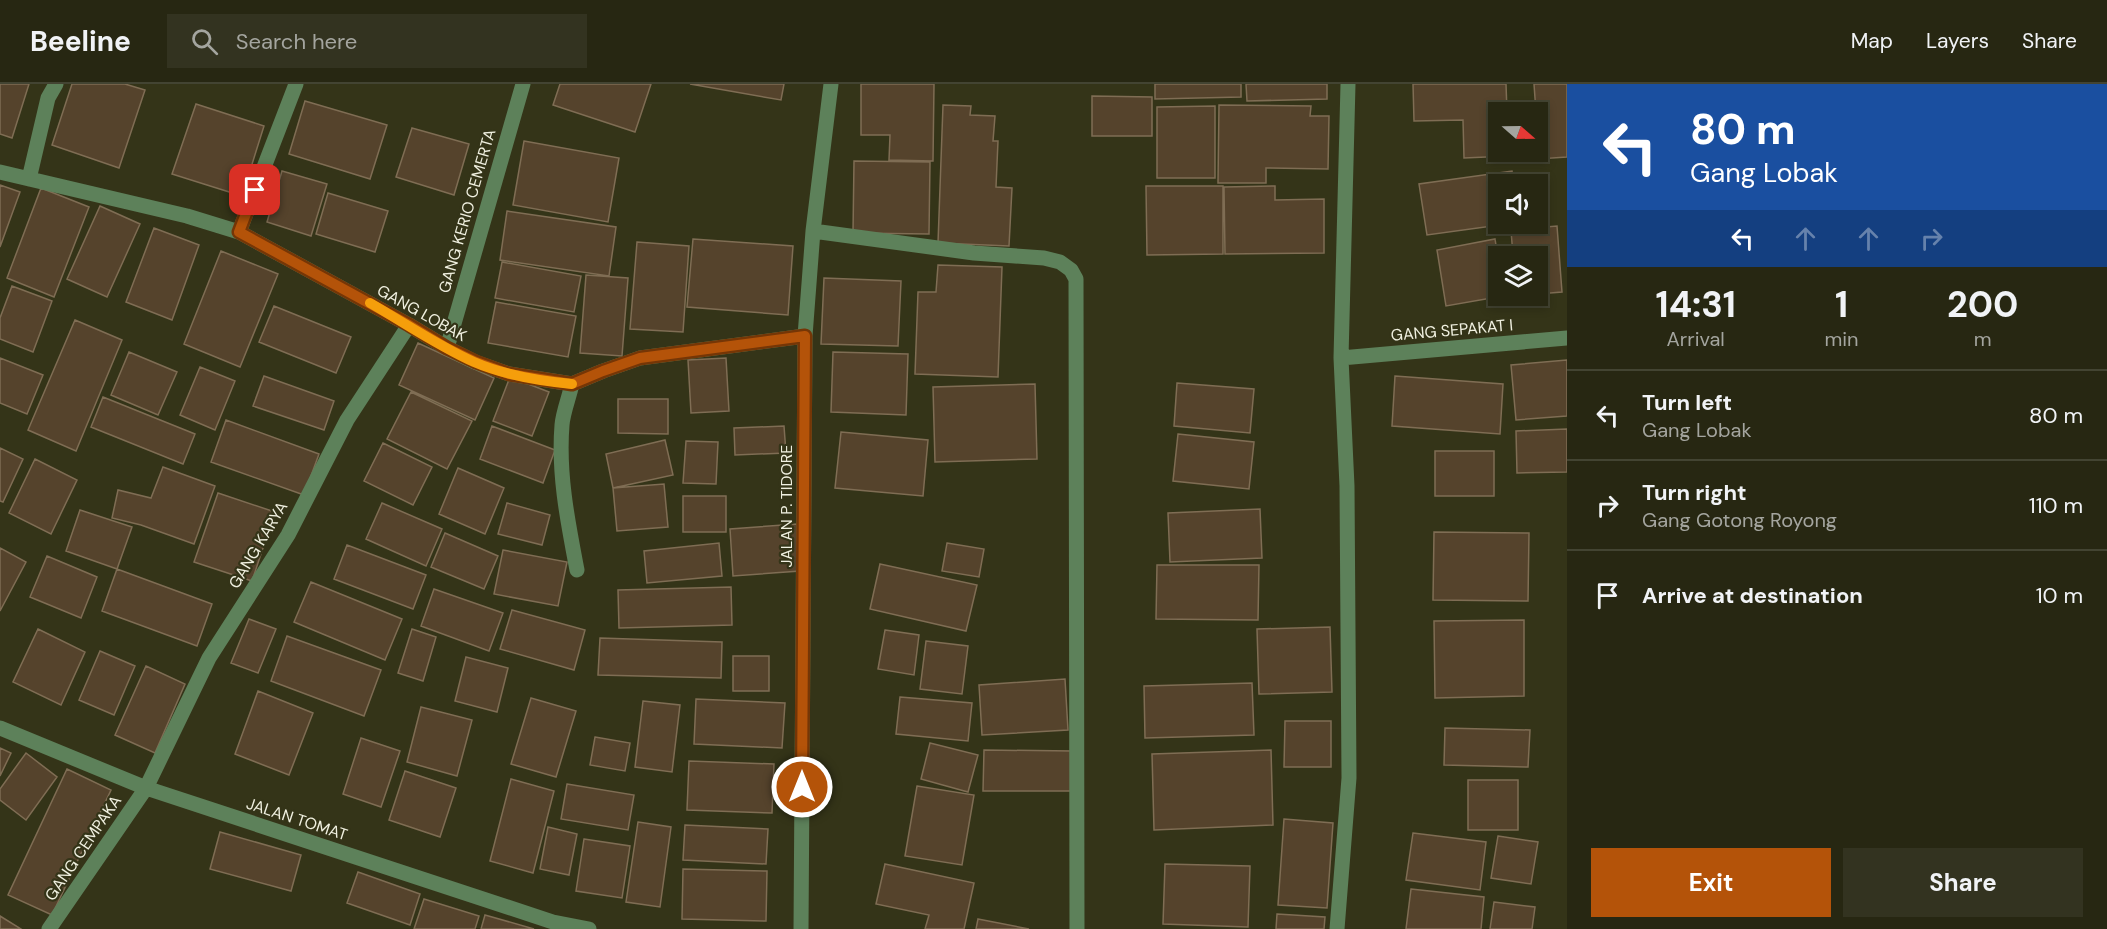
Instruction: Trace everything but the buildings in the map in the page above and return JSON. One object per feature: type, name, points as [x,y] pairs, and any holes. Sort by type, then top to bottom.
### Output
[{"type":"street","points":[[29,179],[48,98],[56,84]]},
{"type":"street","points":[[239,232],[296,84]]},
{"type":"street","name":"GANG KERIO CEMERTA","points":[[447,348],[523,84]]},
{"type":"street","name":"JALAN P. TIDORE","points":[[801,929],[805,336],[813,231],[831,84]]},
{"type":"street","points":[[1337,929],[1349,778],[1347,486],[1341,358],[1348,84]]},
{"type":"street","name":"GANG LOBAK","points":[[0,172],[187,216],[239,232],[476,362],[509,374],[572,384]]},
{"type":"street","points":[[813,231],[974,254],[1044,258],[1060,262],[1071,270],[1076,279],[1077,929]]},
{"type":"street","name":"GANG KARYA","points":[[146,788],[209,658],[288,535],[347,420],[409,325]]},
{"type":"street","points":[[577,570],[566,513],[562,471],[562,424],[572,384],[640,358],[805,336]]},
{"type":"street","name":"GANG SEPAKAT I","points":[[1341,358],[1567,338]]},
{"type":"street","name":"JALAN TOMAT","points":[[0,728],[146,788],[552,925],[588,929]]},
{"type":"street","name":"GANG CEMPAKA","points":[[49,929],[146,788]]},
{"type":"slow traffic","points":[[370,303],[447,348],[476,362],[509,374],[572,384]]},
{"type":"route","points":[[255,190],[239,232],[447,348],[509,374],[572,384],[640,358],[805,336],[802,787]]}]
